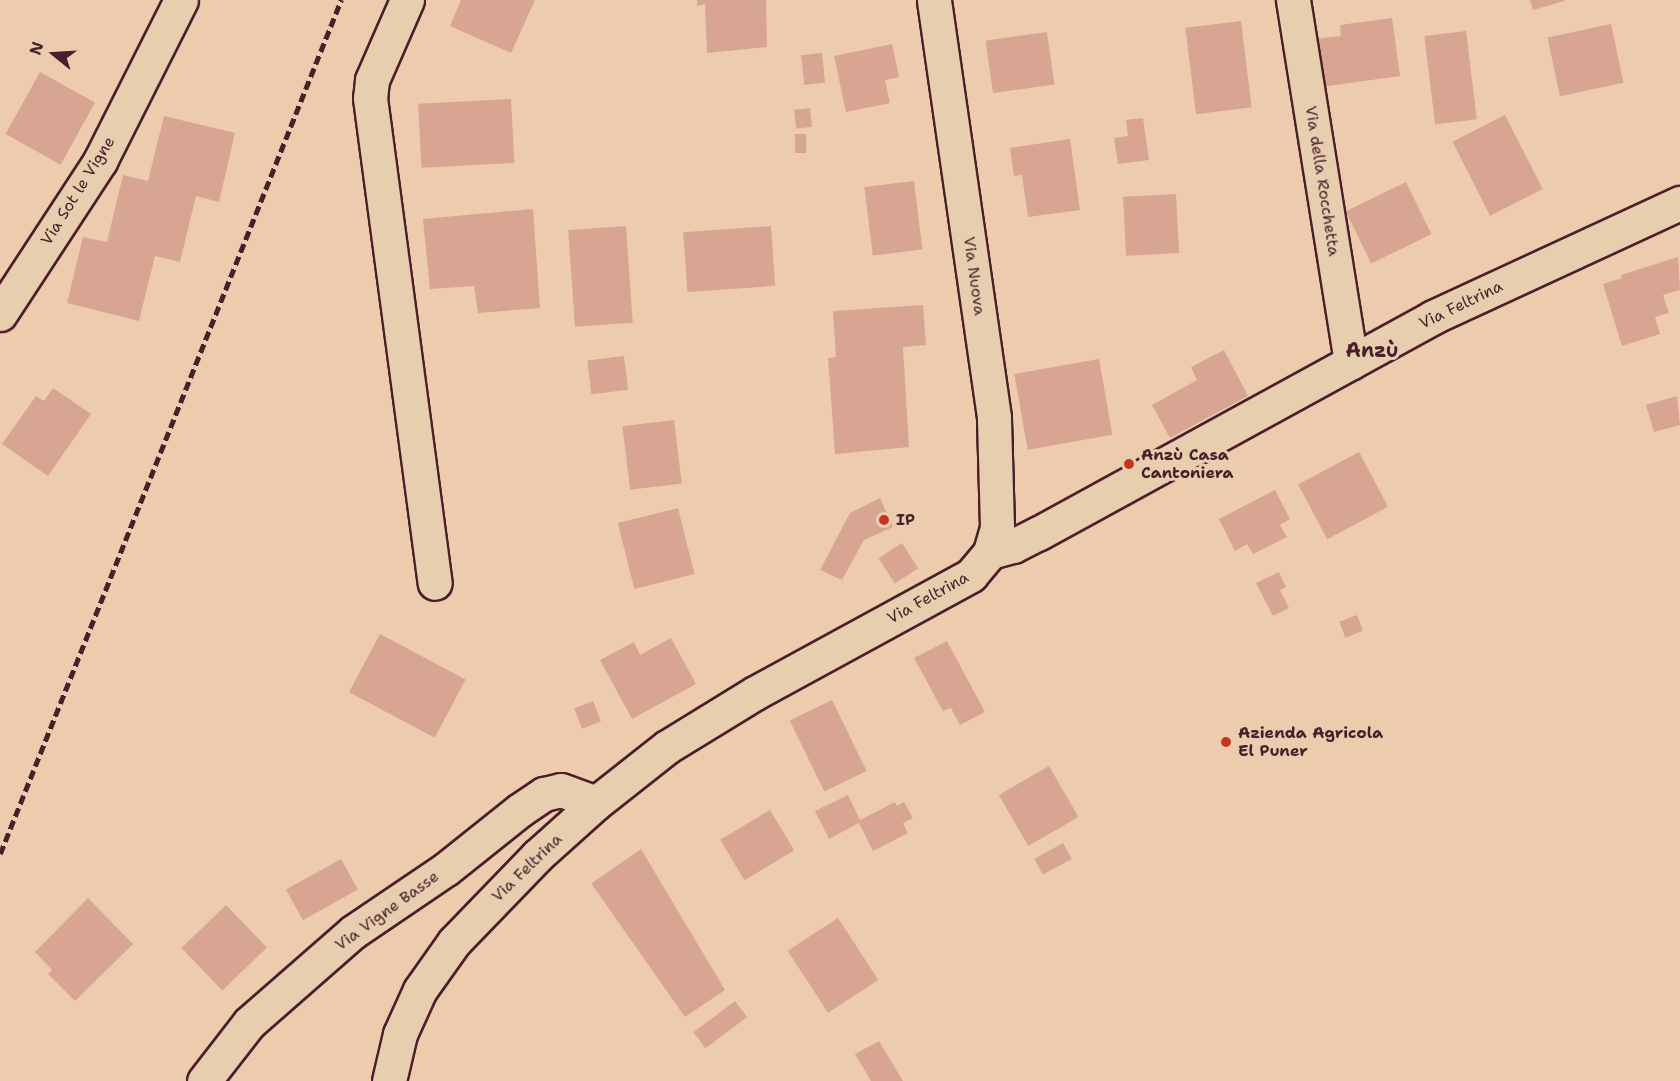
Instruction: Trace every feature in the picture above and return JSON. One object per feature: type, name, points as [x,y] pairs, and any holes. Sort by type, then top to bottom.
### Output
[{"type":"street","name":"Via Sot le Vigne","points":[[0,314],[100,161],[181,0]]},
{"type":"street","points":[[406,0],[372,80],[370,98],[435,583]]},
{"type":"street","name":"Via Nuova","points":[[934,0],[994,417],[997,527],[990,552]]},
{"type":"street","name":"Via della Rocchetta","points":[[1293,0],[1351,362]]},
{"type":"street","name":"Via Feltrina","points":[[389,1081],[400,1034],[420,990],[454,942],[537,856],[596,803],[667,747],[745,699],[971,575],[990,552],[1013,546],[1039,533],[1433,318],[1680,203]]},
{"type":"street","name":"Via Vigne Basse","points":[[204,1081],[249,1023],[353,932],[447,869],[520,810],[544,794],[561,790],[596,803]]},
{"type":"building","points":[[461,0],[535,0],[511,53],[450,26]]},
{"type":"building","points":[[697,0],[766,0],[767,47],[707,53],[705,4],[697,6]]},
{"type":"building","points":[[1530,0],[1564,0],[1564,1],[1533,10]]},
{"type":"building","points":[[1392,18],[1400,76],[1321,87],[1315,39],[1341,36],[1340,25]]},
{"type":"building","points":[[1241,21],[1252,107],[1196,114],[1185,28]]},
{"type":"building","points":[[1611,24],[1623,83],[1560,96],[1547,38]]},
{"type":"building","points":[[1466,31],[1477,119],[1435,124],[1424,36]]},
{"type":"building","points":[[1047,32],[1054,84],[993,93],[986,41]]},
{"type":"building","points":[[892,44],[899,77],[885,80],[890,103],[846,112],[834,56]]},
{"type":"building","points":[[822,53],[825,83],[804,85],[801,55]]},
{"type":"building","points":[[40,72],[95,103],[61,165],[6,134]]},
{"type":"building","points":[[511,99],[514,163],[421,168],[418,104]]},
{"type":"building","points":[[810,108],[812,127],[796,129],[794,110]]},
{"type":"building","points":[[1505,115],[1543,189],[1490,216],[1452,142]]},
{"type":"building","points":[[164,116],[235,133],[219,202],[196,196],[180,262],[155,256],[139,321],[67,303],[83,237],[107,242],[123,175],[148,181]]},
{"type":"building","points":[[1143,118],[1149,160],[1118,164],[1114,138],[1128,136],[1126,120]]},
{"type":"building","points":[[795,134],[806,134],[806,153],[795,153]]},
{"type":"building","points":[[1070,139],[1080,210],[1028,217],[1022,175],[1014,176],[1010,148]]},
{"type":"building","points":[[914,181],[922,249],[873,256],[864,187]]},
{"type":"building","points":[[1406,182],[1431,234],[1371,264],[1346,211]]},
{"type":"building","points":[[1176,194],[1179,253],[1126,256],[1123,197]]},
{"type":"building","points":[[533,209],[540,308],[478,313],[474,286],[430,289],[423,219]]},
{"type":"building","points":[[626,226],[633,323],[575,327],[568,230]]},
{"type":"building","points":[[771,226],[775,286],[687,292],[683,232]]},
{"type":"building","points":[[1678,257],[1680,290],[1663,295],[1669,313],[1655,317],[1660,334],[1622,346],[1603,284],[1622,278],[1621,275]]},
{"type":"building","points":[[923,305],[926,345],[903,347],[909,447],[835,454],[828,358],[836,357],[833,311]]},
{"type":"building","points":[[1224,350],[1248,396],[1170,438],[1152,405],[1197,380],[1191,367]]},
{"type":"building","points":[[624,356],[628,390],[591,394],[587,361]]},
{"type":"building","points":[[1099,359],[1112,435],[1028,450],[1014,374]]},
{"type":"building","points":[[53,388],[91,414],[48,476],[2,444],[36,396],[44,401]]},
{"type":"building","points":[[1677,396],[1680,425],[1654,432],[1646,405]]},
{"type":"building","points":[[674,420],[682,484],[630,490],[622,426]]},
{"type":"building","points":[[1359,452],[1388,507],[1327,539],[1298,484]]},
{"type":"building","points":[[1275,490],[1290,519],[1280,525],[1287,537],[1253,554],[1247,544],[1235,551],[1219,519]]},
{"type":"building","points":[[880,498],[893,527],[864,540],[842,580],[820,570],[850,513]]},
{"type":"building","points":[[678,508],[694,574],[634,589],[618,523]]},
{"type":"building","points":[[902,543],[918,568],[895,583],[879,558]]},
{"type":"building","points":[[1279,572],[1286,587],[1280,590],[1289,608],[1273,616],[1256,583]]},
{"type":"building","points":[[1357,615],[1363,631],[1345,638],[1339,622]]},
{"type":"building","points":[[380,634],[466,680],[435,738],[349,692]]},
{"type":"building","points":[[671,638],[696,684],[632,719],[600,660],[634,642],[640,655]]},
{"type":"building","points":[[947,641],[985,712],[960,725],[951,708],[943,711],[914,658]]},
{"type":"building","points":[[832,700],[867,771],[824,792],[790,721]]},
{"type":"building","points":[[593,701],[601,722],[582,729],[574,708]]},
{"type":"building","points":[[1049,766],[1078,817],[1028,846],[999,795]]},
{"type":"building","points":[[848,795],[860,820],[895,802],[897,806],[904,802],[913,818],[903,823],[908,833],[873,851],[859,823],[829,839],[815,811]]},
{"type":"building","points":[[770,810],[794,850],[744,880],[720,840]]},
{"type":"building","points":[[1063,843],[1072,859],[1043,875],[1034,859]]},
{"type":"building","points":[[641,849],[725,990],[685,1017],[592,883]]},
{"type":"building","points":[[341,859],[358,890],[303,920],[286,890]]},
{"type":"building","points":[[88,898],[133,944],[75,1001],[48,974],[52,970],[35,952]]},
{"type":"building","points":[[226,905],[267,947],[222,991],[181,948]]},
{"type":"building","points":[[838,918],[878,980],[828,1013],[788,951]]},
{"type":"building","points":[[735,1001],[747,1017],[706,1048],[693,1032]]},
{"type":"building","points":[[879,1041],[903,1081],[871,1081],[855,1054]]},
{"type":"railway","points":[[0,854],[341,0]]},
{"type":"place","name":"Anzù Casa Cantoniera","points":[[1129,464]]},
{"type":"place","name":"IP","points":[[884,520]]},
{"type":"place","name":"Azienda Agricola El Puner","points":[[1226,742]]},
{"type":"district","name":"Anzù","points":[[1372,350]]}]
